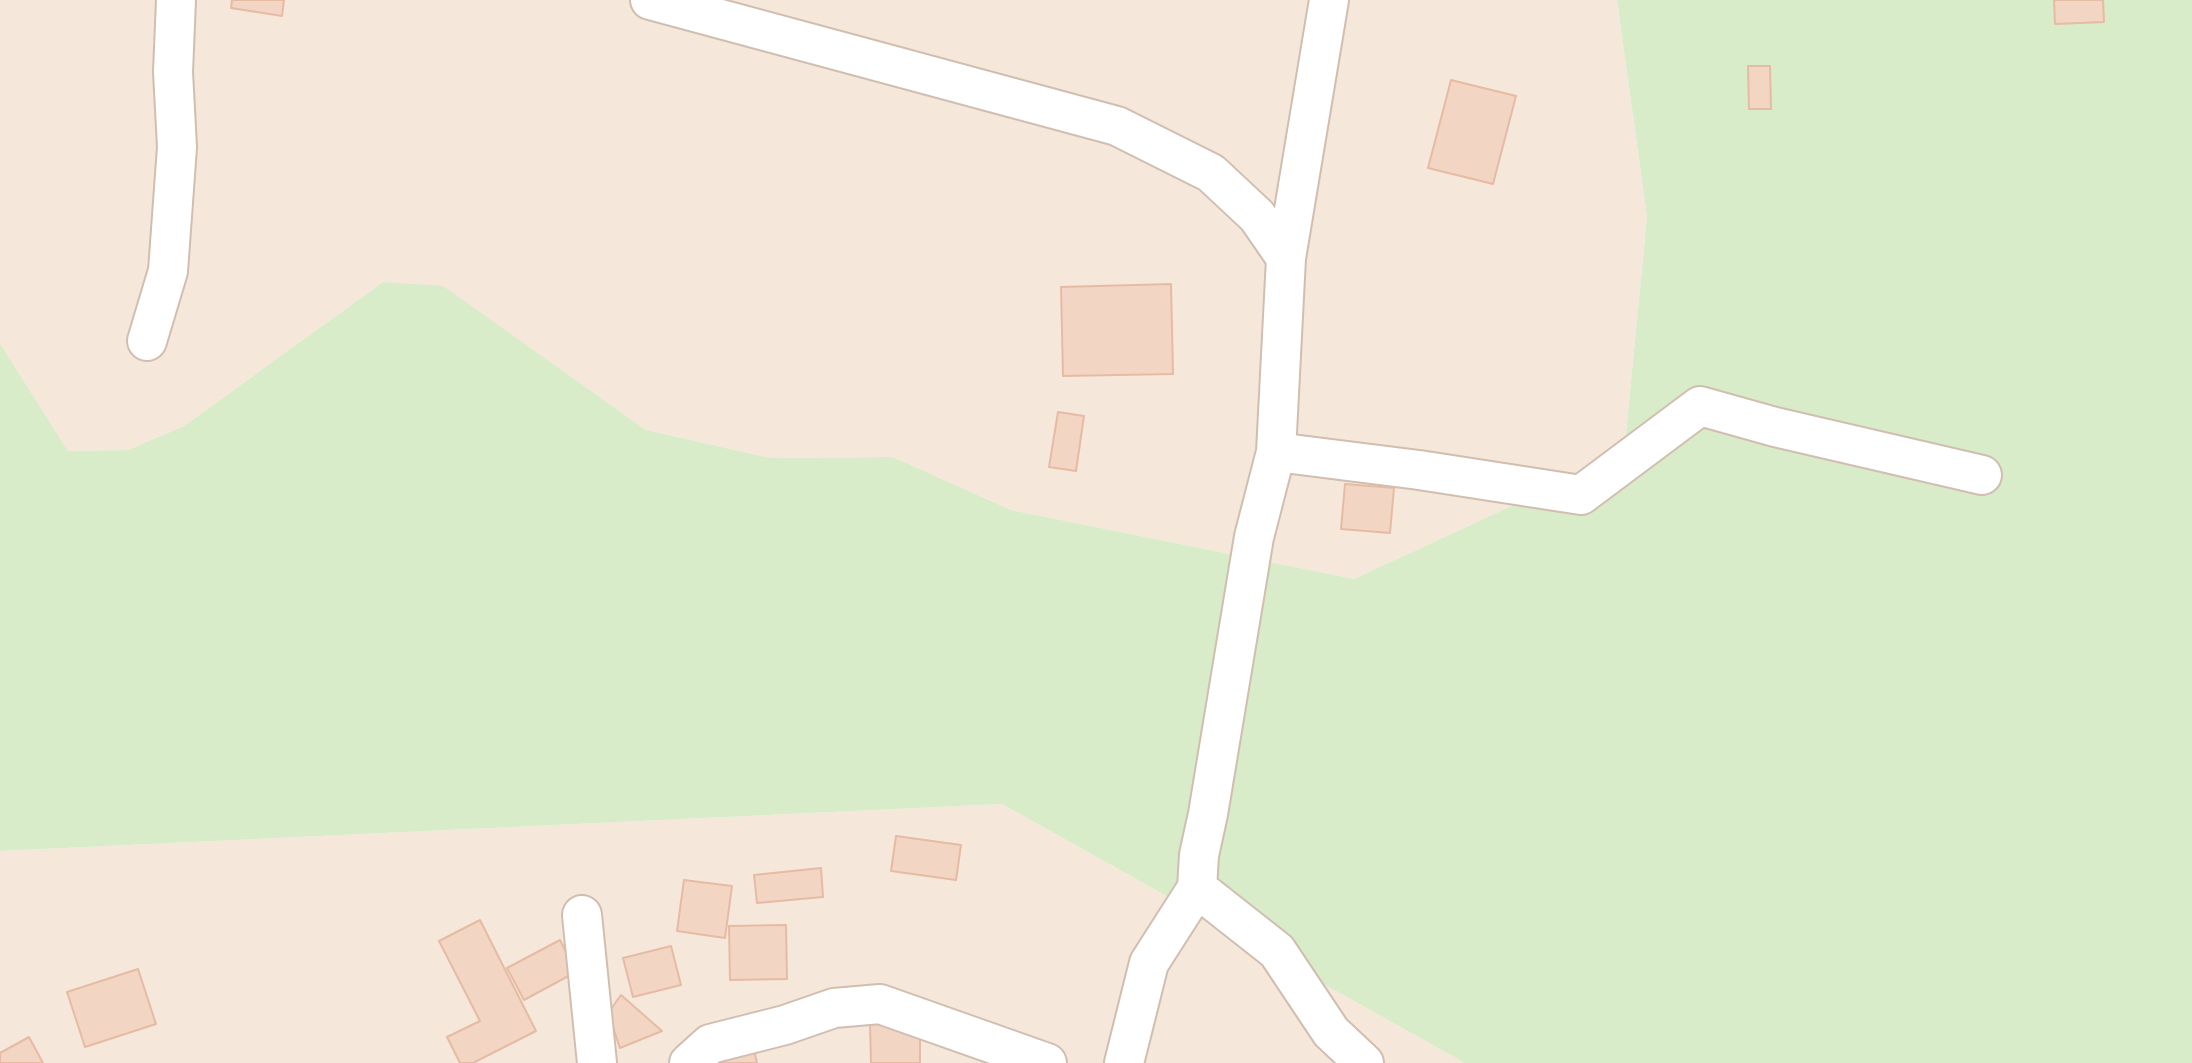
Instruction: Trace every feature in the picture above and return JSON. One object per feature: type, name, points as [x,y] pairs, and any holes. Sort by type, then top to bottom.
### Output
[{"type":"street","points":[[147,341],[168,271],[177,147],[173,72],[176,0]]},
{"type":"street","points":[[650,0],[1117,126],[1211,173],[1256,216],[1286,258]]},
{"type":"street","points":[[1124,1063],[1149,963],[1196,888],[1199,855],[1254,537],[1276,452],[1286,258],[1329,0]]},
{"type":"street","points":[[1276,452],[1419,470],[1581,495],[1700,406],[1775,427],[1982,475]]},
{"type":"street","points":[[1196,888],[1277,951],[1331,1032],[1364,1063]]},
{"type":"street","points":[[582,915],[597,1063]]},
{"type":"street","points":[[689,1063],[709,1044],[834,1008],[880,1004],[1047,1063]]},
{"type":"shaded area","points":[[0,0],[1617,0],[1647,217],[1624,454],[1354,579],[1011,510],[893,457],[770,458],[646,430],[443,287],[383,282],[184,426],[128,450],[68,451],[0,345]]},
{"type":"shaded area","points":[[1002,804],[1465,1063],[0,1063],[0,851]]},
{"type":"green space","points":[[1617,0],[2192,0],[2192,1063],[1465,1063],[1002,804],[0,851],[0,344],[68,451],[128,450],[184,426],[383,282],[443,286],[646,430],[770,458],[893,457],[1011,510],[1354,579],[1624,454],[1647,217]]},
{"type":"building","points":[[232,0],[284,0],[282,16],[231,8]]},
{"type":"building","points":[[2054,0],[2103,0],[2104,22],[2055,24]]},
{"type":"building","points":[[1748,66],[1770,66],[1771,109],[1749,109]]},
{"type":"building","points":[[1451,80],[1516,96],[1493,184],[1428,168]]},
{"type":"building","points":[[1171,284],[1173,374],[1063,376],[1061,287]]},
{"type":"building","points":[[1058,412],[1084,416],[1076,471],[1049,467]]},
{"type":"building","points":[[1345,484],[1394,488],[1390,533],[1341,529]]},
{"type":"building","points":[[896,836],[961,845],[956,880],[891,871]]},
{"type":"building","points":[[821,868],[823,897],[757,903],[754,875]]},
{"type":"building","points":[[684,880],[732,886],[725,938],[677,931]]},
{"type":"building","points":[[480,920],[536,1031],[473,1063],[460,1063],[447,1037],[480,1021],[439,941]]},
{"type":"building","points":[[786,925],[787,979],[730,980],[729,926]]},
{"type":"building","points":[[560,940],[576,972],[524,1000],[507,968]]},
{"type":"building","points":[[671,946],[681,985],[633,997],[623,958]]},
{"type":"building","points":[[138,969],[156,1024],[85,1047],[67,992]]},
{"type":"building","points":[[621,995],[662,1031],[620,1048],[608,1013]]},
{"type":"building","points":[[920,1023],[920,1063],[871,1063],[870,1024]]},
{"type":"building","points":[[29,1037],[43,1063],[0,1063],[0,1053]]},
{"type":"building","points":[[753,1045],[757,1063],[707,1063]]}]
